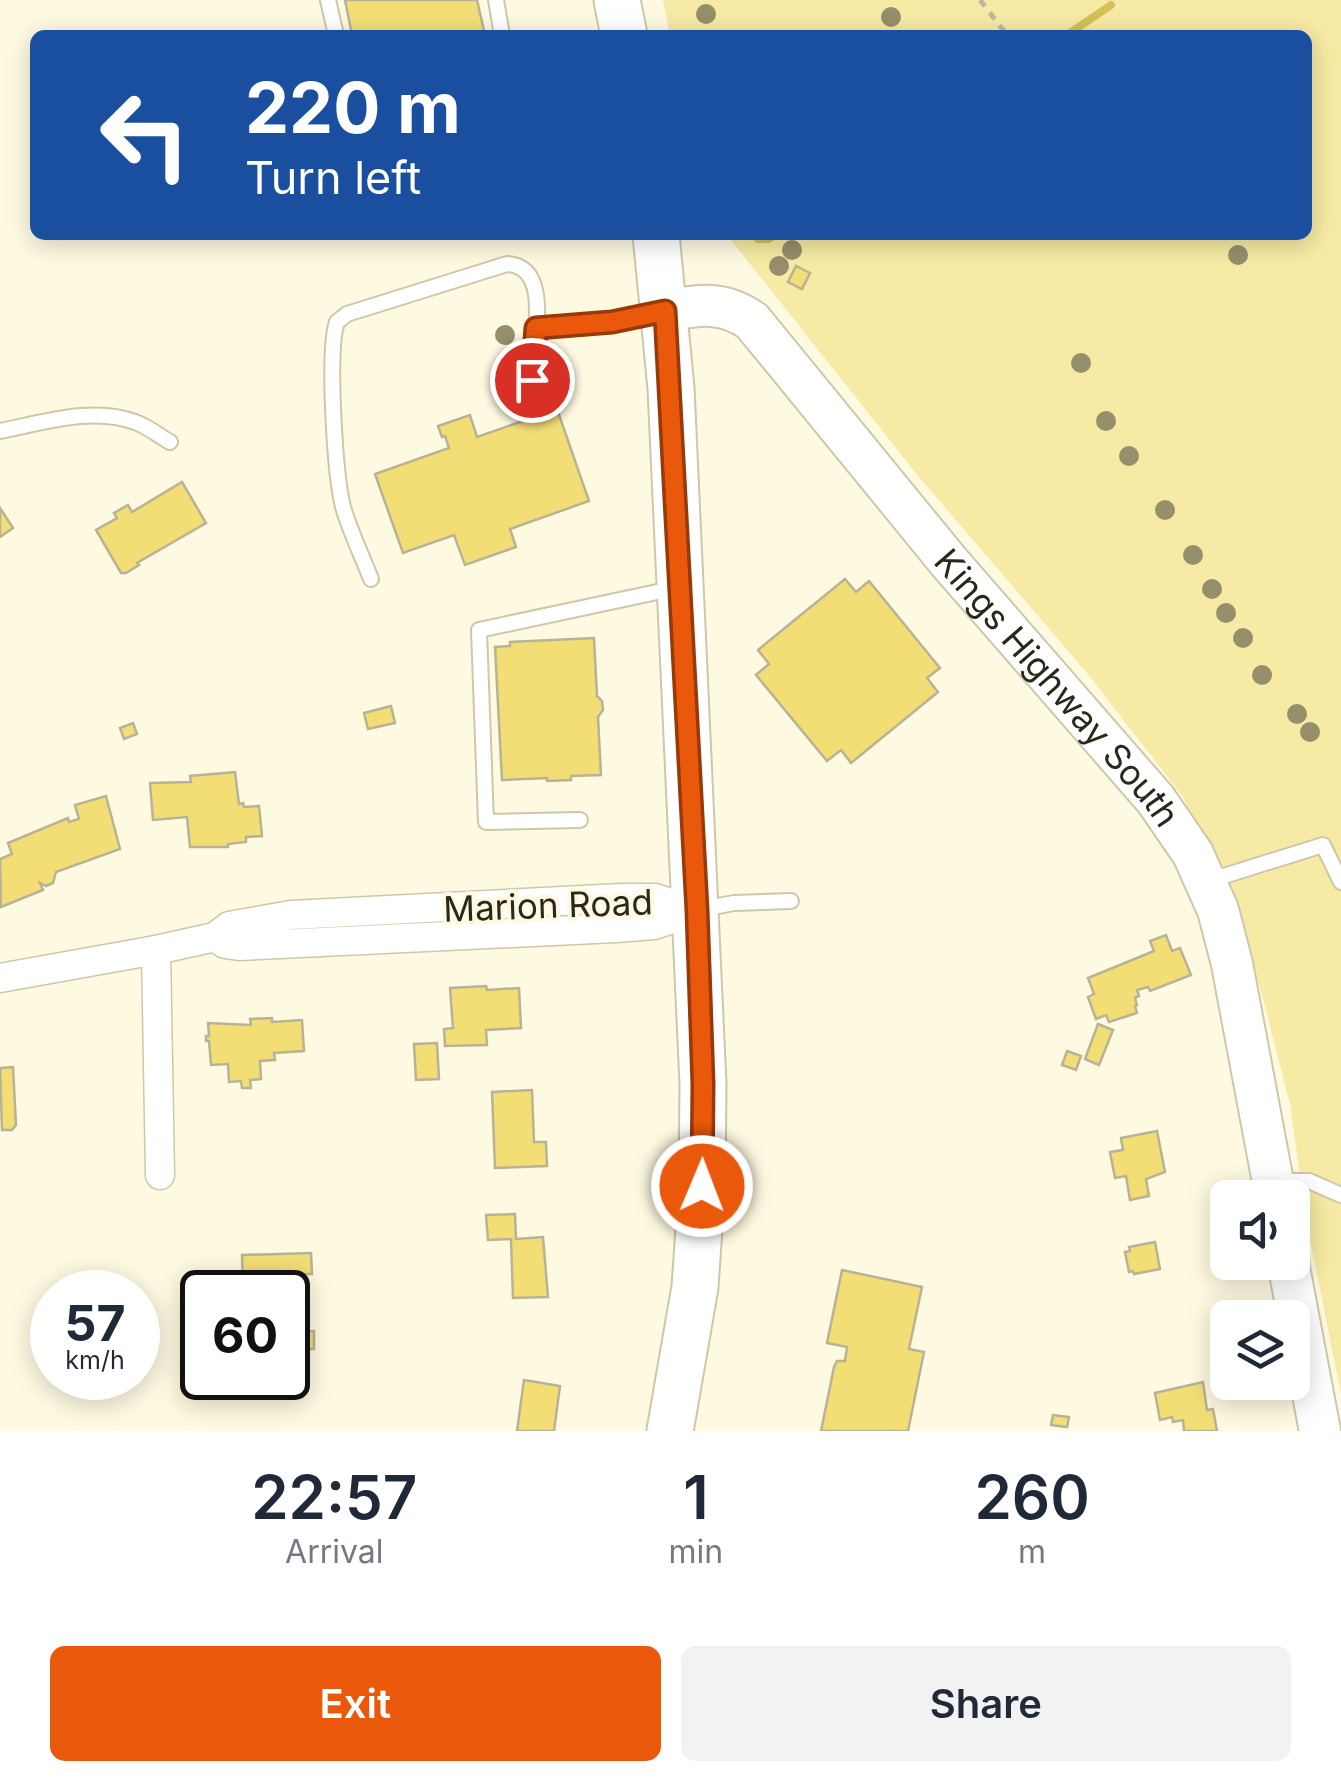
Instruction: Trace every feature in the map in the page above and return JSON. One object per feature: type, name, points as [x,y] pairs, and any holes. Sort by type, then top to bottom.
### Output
[{"type":"main road","points":[[617,0],[623,30]]},
{"type":"main road","points":[[657,240],[665,311],[682,587],[703,1084],[700,1224],[690,1320],[670,1431]]},
{"type":"street","name":"Kings Highway South","points":[[665,311],[718,304],[752,320],[961,576],[1180,832],[1218,910],[1235,976],[1272,1180]]},
{"type":"street","name":"Marion Road","points":[[0,978],[215,937],[239,946],[654,926],[697,910]]},
{"type":"street","points":[[156,950],[160,1174]]},
{"type":"street","points":[[1291,1280],[1320,1431]]},
{"type":"lane","points":[[328,0],[335,30]]},
{"type":"lane","points":[[496,0],[501,30]]},
{"type":"lane","points":[[371,580],[343,508],[338,473],[332,347],[337,322],[347,314],[507,264],[520,266],[531,278],[538,301],[532,380],[540,409]]},
{"type":"lane","points":[[536,328],[612,322],[665,311]]},
{"type":"lane","points":[[0,431],[75,417],[108,416],[135,422],[170,442]]},
{"type":"lane","points":[[580,820],[486,822],[479,630],[682,587]]},
{"type":"lane","points":[[1207,881],[1323,845],[1341,882]]},
{"type":"lane","points":[[697,910],[734,903],[791,901]]},
{"type":"lane","points":[[1310,1182],[1341,1195]]},
{"type":"path","points":[[980,0],[1003,30]]},
{"type":"shaded area","points":[[663,0],[1341,0],[1341,1394],[1310,1239],[1310,1180],[1301,1180],[1290,1104],[1262,995],[1233,904],[1183,797],[1091,678],[919,477],[731,240],[1312,240],[1312,30],[669,30]]},
{"type":"building","points":[[345,0],[477,0],[484,30],[351,30]]},
{"type":"building","points":[[796,266],[810,273],[802,289],[788,282]]},
{"type":"building","points":[[557,409],[589,501],[510,529],[516,547],[465,565],[454,535],[403,553],[375,474],[449,448],[438,426],[470,415],[477,437]]},
{"type":"building","points":[[182,482],[206,523],[121,573],[96,530],[117,518],[114,513],[128,505],[132,512]]},
{"type":"building","points":[[0,508],[13,528],[0,537]]},
{"type":"building","points":[[845,579],[856,592],[869,581],[940,668],[927,678],[938,692],[851,763],[841,750],[827,761],[756,675],[769,664],[758,650]]},
{"type":"building","points":[[594,638],[597,696],[603,710],[598,717],[601,775],[571,776],[571,780],[502,780],[495,647],[510,646],[510,642]]},
{"type":"building","points":[[391,706],[395,723],[368,729],[364,713]]},
{"type":"building","points":[[133,723],[137,734],[124,739],[120,728]]},
{"type":"building","points":[[235,772],[239,804],[259,806],[262,836],[246,837],[246,842],[228,847],[190,847],[187,817],[153,820],[150,783],[191,782],[190,776]]},
{"type":"building","points":[[106,796],[120,849],[56,872],[53,883],[40,883],[43,890],[1,907],[0,859],[12,854],[8,843],[68,818],[69,822],[79,819],[75,805]]},
{"type":"building","points":[[1166,935],[1172,951],[1180,948],[1191,975],[1150,991],[1148,987],[1137,990],[1137,1013],[1109,1022],[1106,1015],[1096,1019],[1088,997],[1094,994],[1088,978],[1154,951],[1150,941]]},
{"type":"building","points":[[486,986],[487,990],[519,988],[521,1028],[486,1030],[487,1045],[445,1046],[444,1029],[453,1028],[450,988]]},
{"type":"building","points":[[272,1018],[272,1022],[302,1020],[304,1051],[274,1053],[275,1060],[260,1061],[261,1079],[250,1080],[251,1088],[242,1088],[241,1081],[229,1082],[228,1064],[211,1065],[206,1041],[208,1023],[251,1025],[250,1019]]},
{"type":"building","points":[[1098,1024],[1113,1030],[1099,1065],[1085,1059]]},
{"type":"building","points":[[437,1043],[439,1079],[416,1080],[414,1044]]},
{"type":"building","points":[[1067,1051],[1081,1056],[1076,1070],[1062,1065]]},
{"type":"building","points":[[13,1067],[16,1125],[12,1130],[2,1130],[0,1068]]},
{"type":"building","points":[[532,1090],[534,1142],[546,1142],[547,1166],[495,1168],[492,1092]]},
{"type":"building","points":[[1157,1131],[1165,1172],[1146,1179],[1149,1196],[1130,1200],[1126,1176],[1115,1178],[1110,1152],[1123,1150],[1121,1138]]},
{"type":"building","points":[[515,1214],[516,1239],[543,1237],[548,1297],[513,1298],[511,1239],[488,1240],[486,1215]]},
{"type":"building","points":[[1155,1242],[1160,1269],[1129,1272],[1125,1252],[1130,1251],[1129,1247]]},
{"type":"building","points":[[311,1253],[312,1274],[310,1270],[242,1270],[242,1255]]},
{"type":"building","points":[[842,1270],[922,1287],[909,1349],[924,1352],[908,1431],[821,1431],[834,1367],[837,1361],[845,1361],[847,1347],[827,1343]]},
{"type":"building","points":[[310,1331],[314,1331],[314,1349],[310,1349]]},
{"type":"building","points":[[524,1380],[560,1386],[554,1431],[517,1431]]},
{"type":"building","points":[[1203,1382],[1207,1410],[1213,1409],[1217,1431],[1184,1431],[1183,1420],[1160,1420],[1155,1393]]},
{"type":"building","points":[[1053,1415],[1069,1417],[1067,1427],[1051,1425]]},
{"type":"waterway","points":[[1074,30],[1111,5]]},
{"type":"route","points":[[532,380],[536,328],[612,322],[665,311],[697,910],[702,1186]]}]
